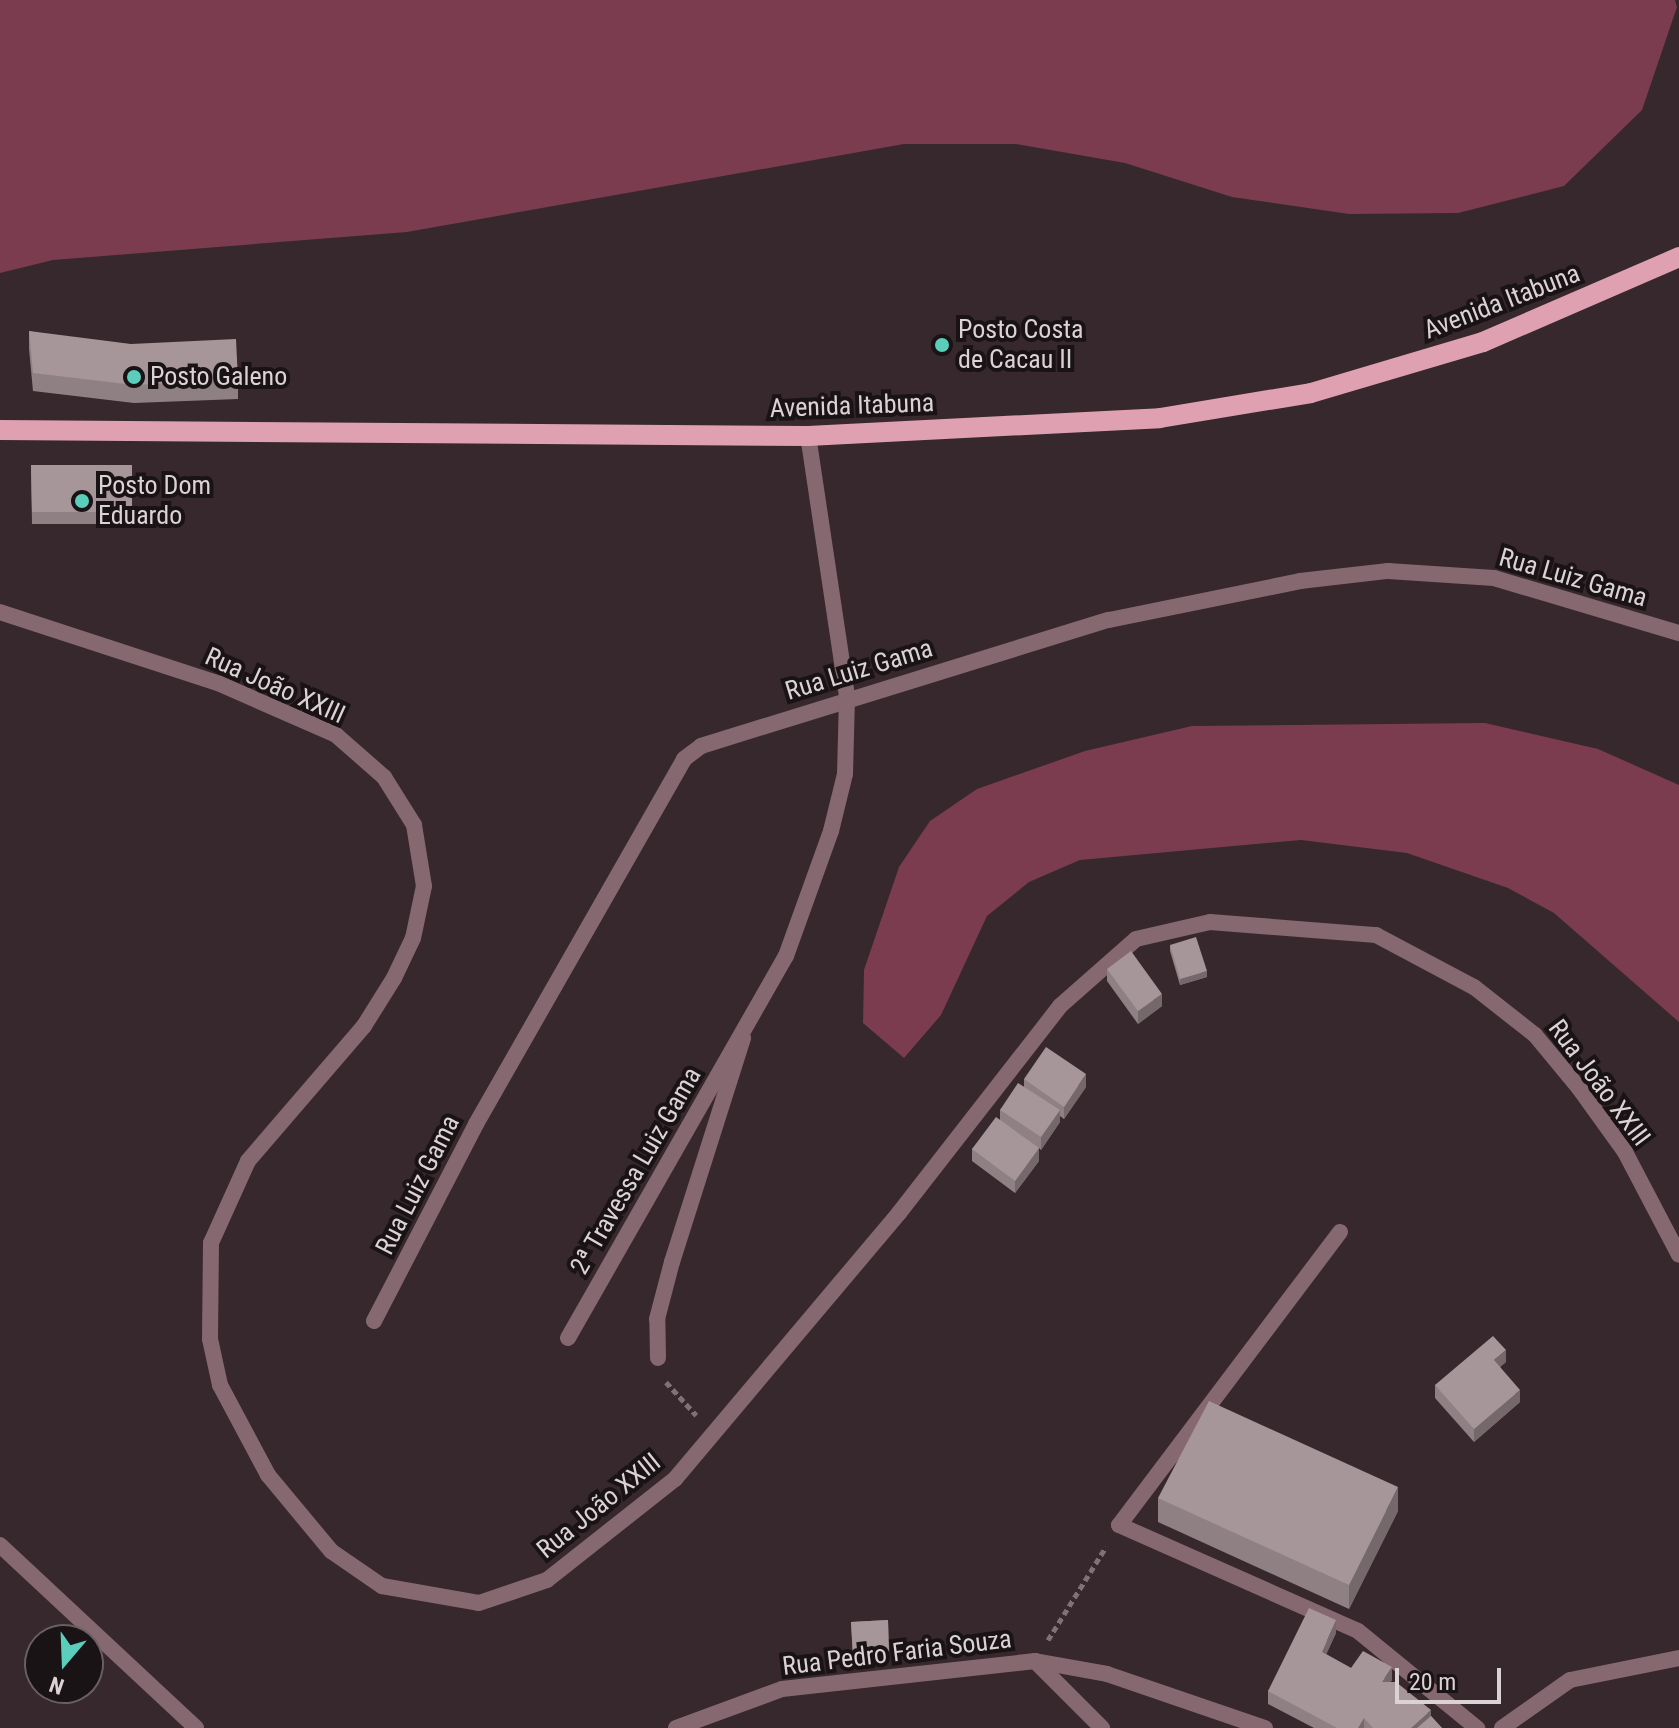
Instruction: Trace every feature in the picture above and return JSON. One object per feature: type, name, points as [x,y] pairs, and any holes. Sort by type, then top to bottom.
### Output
[{"type":"main road","name":"Avenida Itabuna","points":[[0,430],[808,436],[1160,418],[1311,393],[1483,342],[1679,257]]},
{"type":"street","name":"2ª Travessa Luiz Gama","points":[[568,1338],[786,956],[822,865],[845,774],[847,696],[808,436]]},
{"type":"street","name":"Rua Luiz Gama","points":[[374,1321],[476,1124],[684,759],[701,746],[847,696],[1206,595],[1388,571],[1494,578],[1679,633]]},
{"type":"street","name":"Rua João XXIII","points":[[0,612],[220,684],[336,735],[384,777],[414,825],[424,886],[413,938],[394,978],[364,1026],[248,1161],[211,1243],[210,1339],[220,1385],[268,1475],[331,1551],[382,1586],[479,1603],[558,1572],[675,1479],[899,1213],[1060,1006],[1136,939],[1210,922],[1376,935],[1474,987],[1535,1035],[1579,1088],[1625,1152],[1679,1255]]},
{"type":"street","name":"2ª Travessa Luiz Gama","points":[[658,1358],[657,1319],[672,1262],[746,1028]]},
{"type":"street","points":[[1340,1232],[1119,1525],[1358,1631],[1477,1728]]},
{"type":"street","points":[[0,1545],[196,1728]]},
{"type":"street","points":[[1502,1728],[1570,1680],[1679,1658]]},
{"type":"street","points":[[1035,1661],[1102,1728]]},
{"type":"street","name":"Rua Pedro Faria Souza","points":[[676,1728],[782,1689],[1035,1661],[1107,1674],[1265,1728]]},
{"type":"path","points":[[658,1358],[668,1391],[714,1432]]},
{"type":"path","points":[[1035,1661],[1119,1525]]},
{"type":"shaded area","points":[[0,0],[1675,0],[1677,7],[1642,110],[1564,186],[1458,213],[1349,214],[1232,197],[1125,163],[1016,144],[904,144],[407,232],[53,260],[0,273]]},
{"type":"shaded area","points":[[1485,723],[1598,749],[1679,785],[1679,1022],[1554,913],[1508,888],[1407,853],[1301,840],[1080,860],[1029,882],[987,916],[941,1015],[904,1058],[863,1023],[864,970],[899,867],[930,821],[977,789],[1085,751],[1192,726]]},
{"type":"building","points":[[29,331],[131,344],[236,339],[238,380],[134,385],[33,373]]},
{"type":"building","name":"Posto Dom Eduardo","points":[[31,465],[132,465],[132,512],[32,512]]},
{"type":"building","points":[[1196,937],[1207,971],[1180,979],[1170,945]]},
{"type":"building","points":[[1131,951],[1162,994],[1138,1011],[1107,969]]},
{"type":"building","points":[[1046,1047],[1086,1074],[1064,1107],[1024,1079]]},
{"type":"building","points":[[1018,1083],[1060,1110],[1041,1137],[1000,1110]]},
{"type":"building","points":[[996,1117],[1039,1148],[1015,1181],[972,1149]]},
{"type":"building","points":[[1493,1336],[1506,1350],[1494,1360],[1520,1390],[1474,1429],[1435,1385]]},
{"type":"building","points":[[1209,1401],[1398,1487],[1349,1585],[1158,1498]]},
{"type":"building","points":[[1309,1608],[1336,1620],[1322,1652],[1351,1668],[1363,1651],[1392,1667],[1382,1682],[1396,1682],[1431,1710],[1411,1728],[1373,1728],[1364,1718],[1358,1728],[1337,1728],[1268,1691]]},
{"type":"building","points":[[888,1620],[889,1653],[853,1654],[851,1622]]},
{"type":"building","points":[[1431,1716],[1442,1728],[1417,1728]]},
{"type":"place","name":"Posto Costa de Cacau II","points":[[942,345]]},
{"type":"place","name":"Posto Galeno","points":[[134,377]]},
{"type":"place","name":"Posto Dom Eduardo","points":[[82,501]]}]
